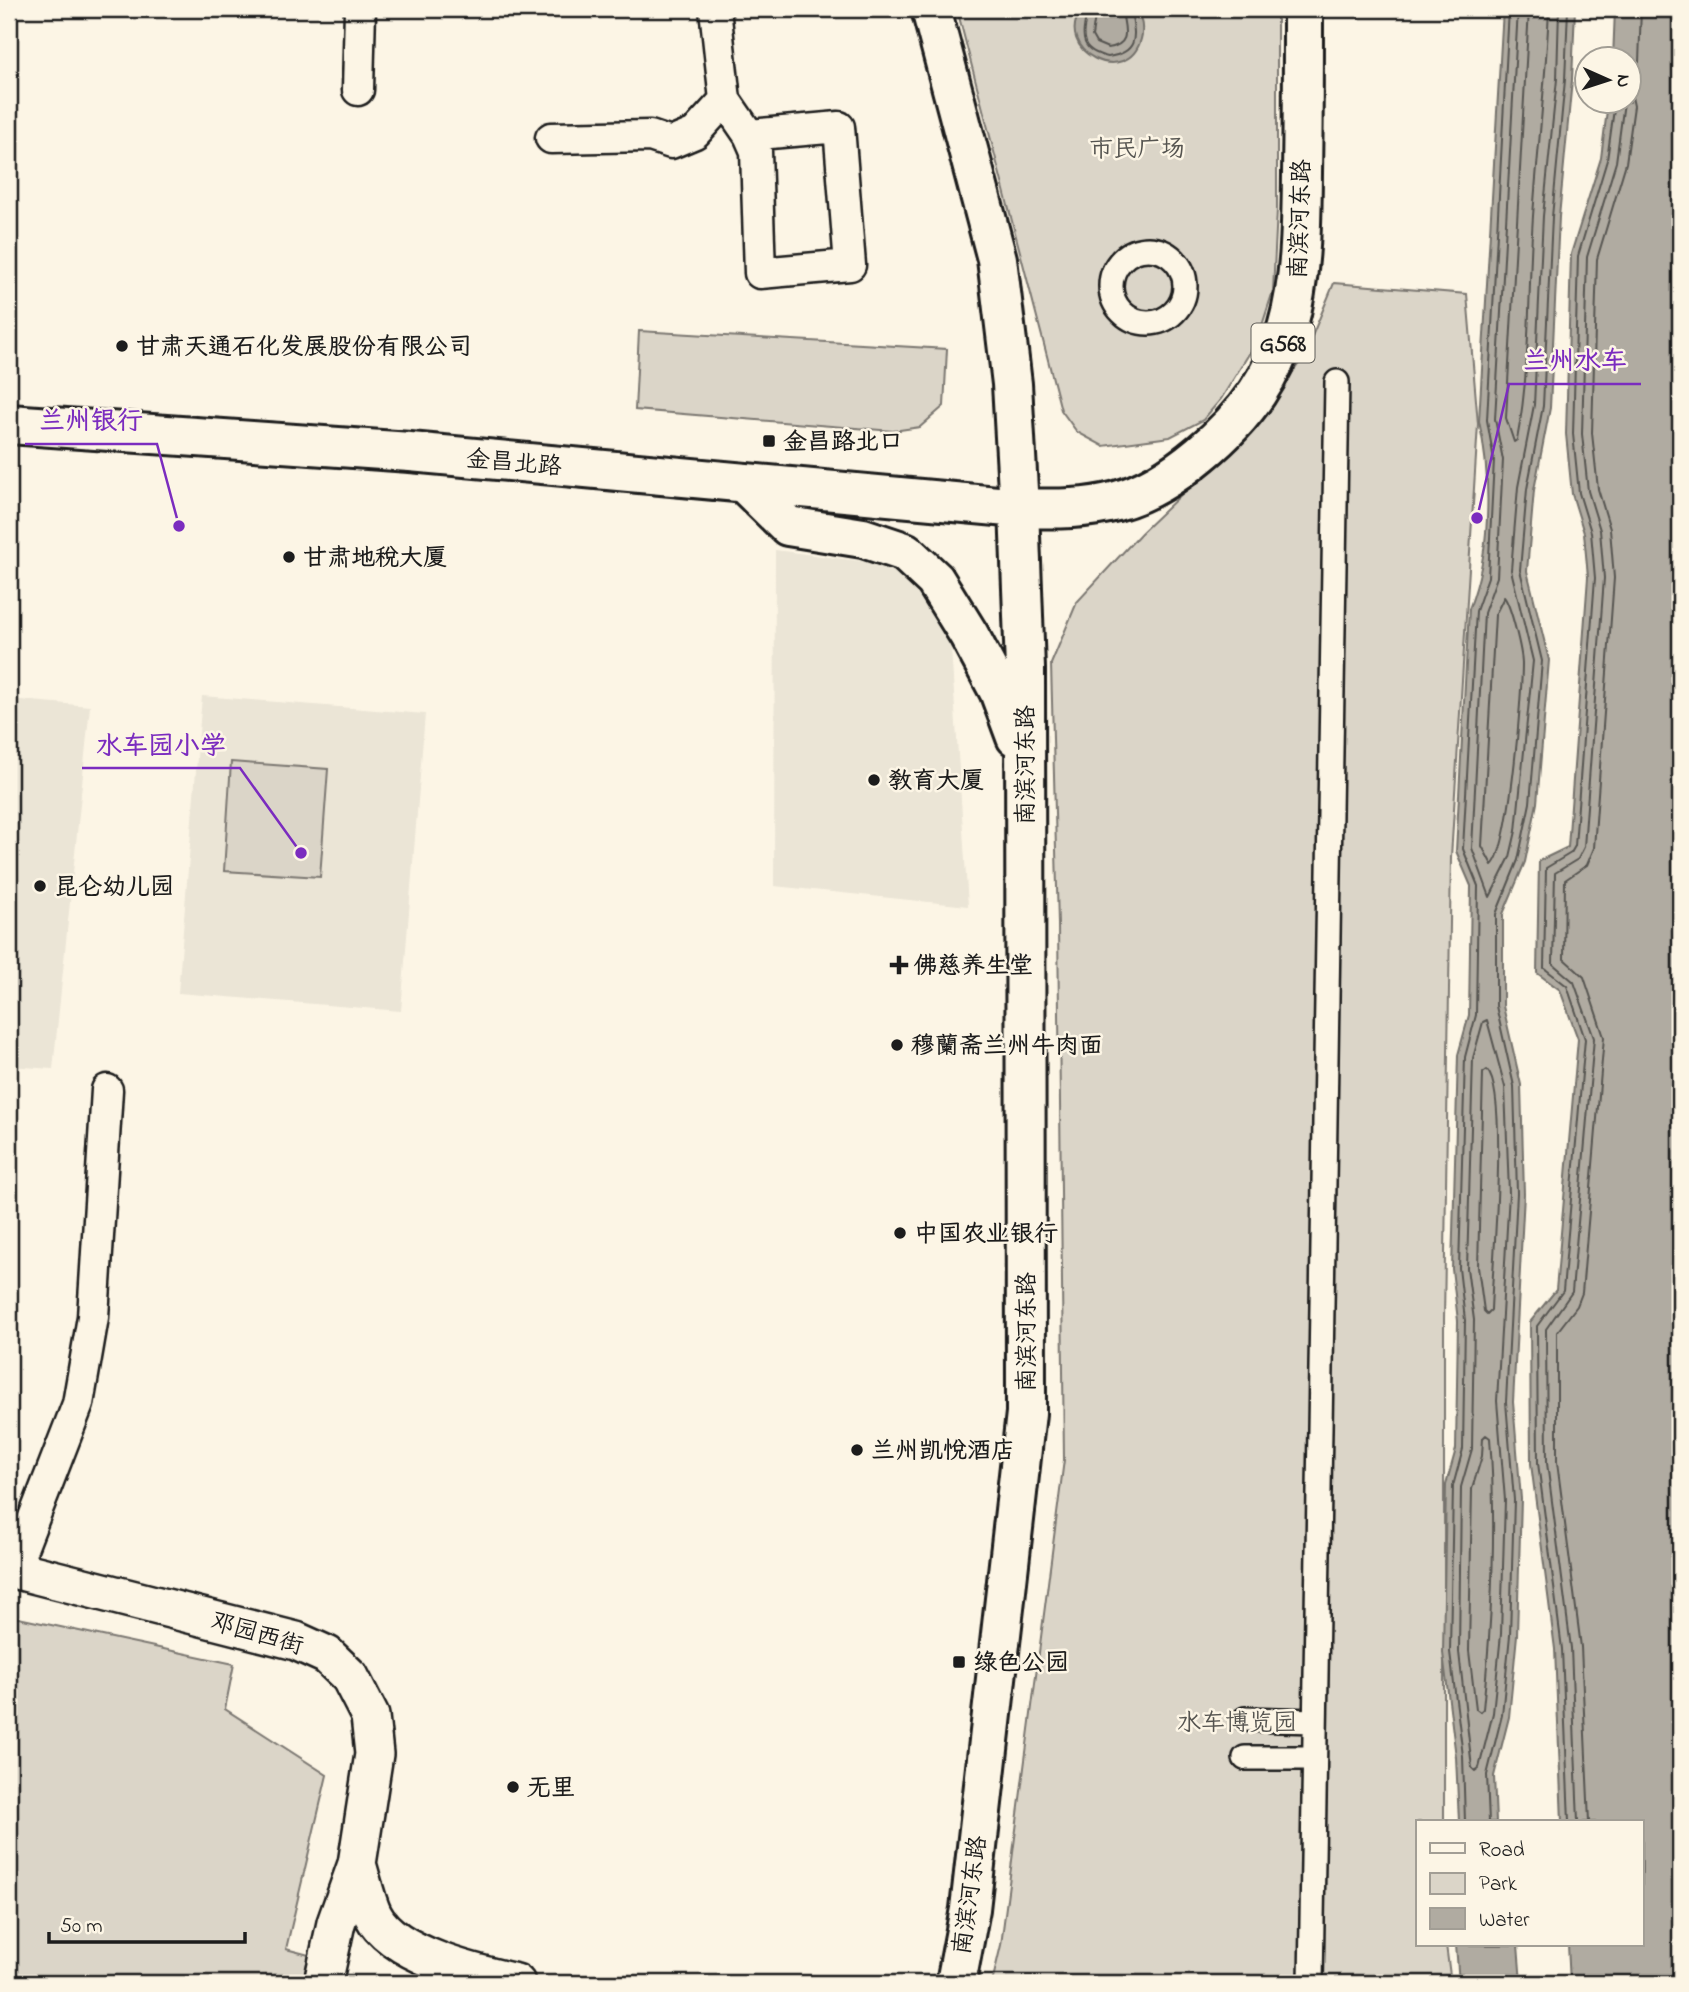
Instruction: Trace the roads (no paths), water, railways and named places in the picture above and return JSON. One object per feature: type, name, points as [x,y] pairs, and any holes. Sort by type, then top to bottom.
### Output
[{"type":"main road","name":"南滨河东路","points":[[931,9],[996,259],[1012,384],[1019,508],[1025,762],[1026,1413],[970,1909],[950,1980]]},
{"type":"main road","name":"南滨河东路","points":[[1019,508],[1073,510],[1113,503],[1146,491],[1176,474],[1218,440],[1241,415],[1265,382],[1281,348],[1294,306],[1301,261],[1303,9]]},
{"type":"main road","name":"金昌北路","points":[[9,424],[410,452],[1019,508]]},
{"type":"main road","points":[[744,483],[788,526],[863,538],[905,552],[935,580],[970,635],[999,691],[1025,762]]},
{"type":"street","points":[[358,90],[360,9]]},
{"type":"street","points":[[715,9],[725,100],[749,135],[756,151],[760,273],[850,265],[839,127],[749,135]]},
{"type":"street","points":[[551,138],[650,136],[671,143],[695,133],[725,100]]},
{"type":"street","points":[[1311,1983],[1337,382]]},
{"type":"street","points":[[12,1569],[78,1404],[93,1317],[107,1090]]},
{"type":"street","name":"邓园西街","points":[[12,1569],[296,1641],[327,1655],[350,1677],[370,1716],[373,1754],[357,1864]]},
{"type":"street","points":[[1245,1719],[1315,1721]]},
{"type":"street","points":[[1245,1758],[1314,1758]]},
{"type":"street","points":[[357,1864],[374,1917],[394,1938],[443,1976],[516,1983]]},
{"type":"street","points":[[323,1983],[336,1923],[357,1864]]},
{"type":"water","points":[[1082,9],[1136,9],[1142,31],[1133,54],[1122,61],[1108,63],[1083,50],[1076,38],[1075,24]]},
{"type":"water","points":[[1503,9],[1575,9],[1572,80],[1559,217],[1550,408],[1534,490],[1527,571],[1549,660],[1537,803],[1525,862],[1503,914],[1503,1006],[1521,1085],[1524,1194],[1513,1402],[1521,1499],[1517,1635],[1509,1717],[1494,1776],[1496,1820],[1459,1820],[1456,1757],[1443,1653],[1446,1485],[1456,1449],[1458,1321],[1452,1269],[1458,1055],[1469,1015],[1471,886],[1456,851],[1469,609],[1482,564],[1487,516],[1486,467],[1479,421]]},
{"type":"water","points":[[1615,9],[1680,9],[1680,1983],[1570,1983],[1568,1946],[1644,1946],[1644,1820],[1562,1820],[1555,1649],[1531,1464],[1530,1322],[1556,1290],[1578,1039],[1560,990],[1537,973],[1539,861],[1568,847],[1588,577],[1584,533],[1572,494],[1566,434],[1571,254],[1601,158],[1606,116],[1644,116],[1644,46],[1614,46]]},
{"type":"water","points":[[1456,1946],[1518,1946],[1521,1983],[1459,1983]]},
{"type":"place","name":"甘肃天通石化发展股份有限公司","points":[[122,346]]},
{"type":"place","name":"金昌路北口","points":[[769,441]]},
{"type":"place","name":"兰州水车","points":[[1477,518]]},
{"type":"place","name":"兰州银行","points":[[179,526]]},
{"type":"place","name":"甘肃地税大厦","points":[[289,557]]},
{"type":"place","name":"教育大厦","points":[[874,780]]},
{"type":"place","name":"水车园小学","points":[[301,853]]},
{"type":"place","name":"昆仑幼儿园","points":[[40,886]]},
{"type":"place","name":"佛慈养生堂","points":[[899,965]]},
{"type":"place","name":"穆蘭斋兰州牛肉面","points":[[897,1045]]},
{"type":"place","name":"中国农业银行","points":[[900,1233]]},
{"type":"place","name":"兰州凯悦酒店","points":[[857,1450]]},
{"type":"place","name":"绿色公园","points":[[959,1662]]},
{"type":"place","name":"无里","points":[[513,1787]]},
{"type":"park label","name":"市民广场","points":[[1137,148]]},
{"type":"park label","name":"水车博览园","points":[[1237,1722]]}]
